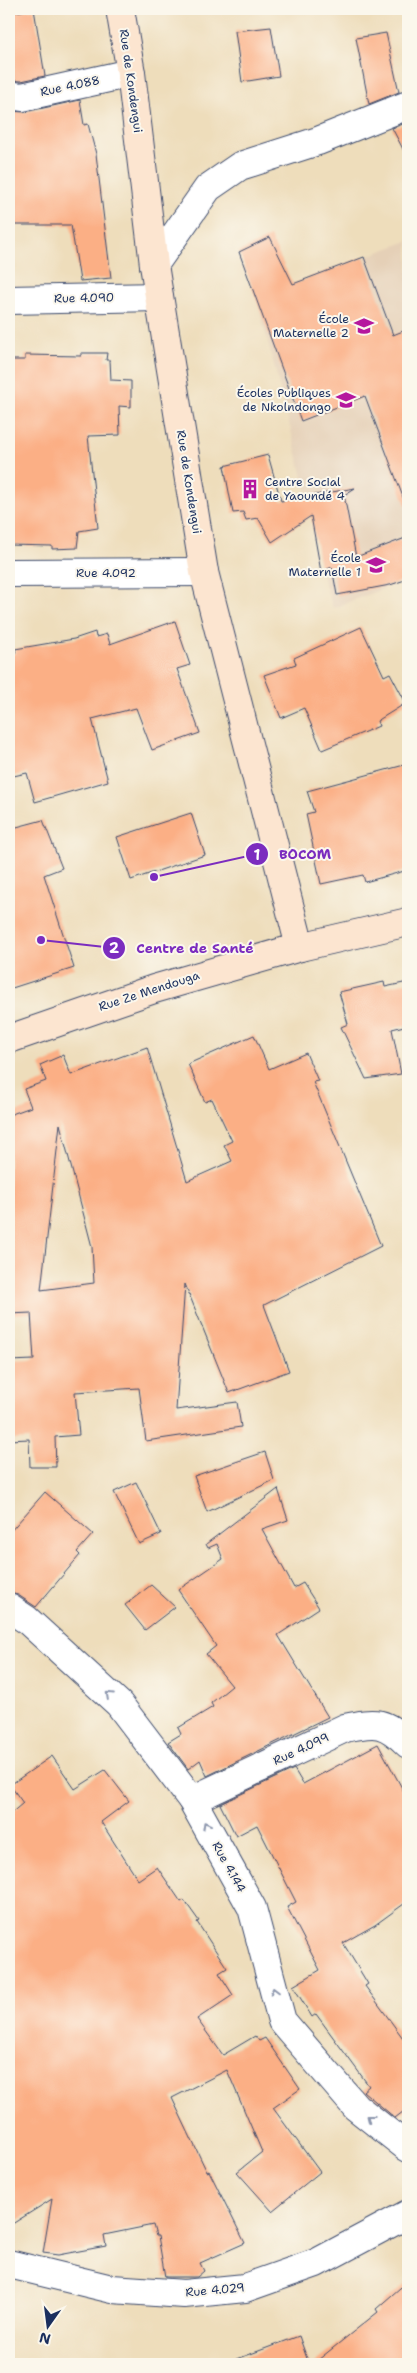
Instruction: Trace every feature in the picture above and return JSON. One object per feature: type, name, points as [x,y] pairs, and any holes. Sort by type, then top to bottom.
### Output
[{"type":"main road","name":"Rue de Kondengui","points":[[120,9],[131,73],[154,265],[204,572],[300,947]]},
{"type":"main road","name":"Rue Ze Mendouga","points":[[9,1039],[154,988],[300,947],[408,922]]},
{"type":"street","name":"Rue 4.088","points":[[9,94],[22,97],[131,73]]},
{"type":"street","points":[[154,265],[208,188],[240,166],[318,141],[408,105]]},
{"type":"street","name":"Rue 4.090","points":[[9,300],[159,296]]},
{"type":"street","name":"Rue 4.092","points":[[9,573],[204,572]]},
{"type":"street","name":"Rue 4.144","points":[[9,1608],[27,1620],[119,1704],[192,1800],[252,1908],[282,2021],[356,2107],[408,2148]]},
{"type":"street","name":"Rue 4.099","points":[[192,1800],[345,1728],[367,1723],[392,1728],[408,1744]]},
{"type":"street","name":"Rue 4.029","points":[[9,2264],[112,2289],[184,2294],[246,2288],[316,2263],[408,2214]]},
{"type":"shaded area","name":"Écoles Publiques de Nkolndongo","points":[[408,241],[408,579],[333,608],[321,572],[308,496],[258,304],[305,288],[319,274]]},
{"type":"building","points":[[34,9],[45,76],[21,81],[9,80],[9,13]]},
{"type":"building","points":[[271,27],[279,76],[242,82],[235,31]]},
{"type":"building","points":[[386,33],[399,92],[369,104],[356,38]]},
{"type":"building","points":[[80,100],[84,125],[88,124],[96,154],[111,278],[80,281],[71,225],[9,225],[9,111],[25,112]]},
{"type":"building","points":[[406,123],[408,150],[404,151],[392,128]]},
{"type":"building","points":[[270,237],[293,284],[364,257],[393,335],[408,329],[408,504],[406,505],[365,396],[301,421],[239,252]]},
{"type":"building","points":[[81,353],[107,353],[106,360],[110,360],[111,380],[131,381],[131,407],[119,406],[120,435],[88,436],[98,528],[79,531],[77,548],[52,549],[52,546],[9,545],[9,360],[25,360],[25,355],[81,356]]},
{"type":"building","points":[[268,455],[281,501],[355,488],[344,495],[356,557],[408,537],[408,579],[390,585],[337,595],[332,567],[321,572],[311,516],[272,542],[258,518],[246,520],[243,512],[233,513],[224,466]]},
{"type":"building","points":[[175,621],[190,665],[177,669],[200,733],[152,750],[136,708],[92,719],[108,781],[35,802],[27,773],[9,777],[9,655],[16,653],[15,649],[74,639],[95,632],[96,637],[107,634],[110,644]]},
{"type":"building","points":[[361,627],[384,676],[390,673],[406,703],[377,721],[379,726],[322,750],[304,708],[281,718],[264,675],[296,664],[294,658]]},
{"type":"building","points":[[408,764],[408,870],[365,882],[363,875],[321,884],[306,814],[314,812],[307,791]]},
{"type":"building","points":[[191,813],[205,855],[131,880],[117,837]]},
{"type":"building","points":[[43,820],[62,868],[44,875],[74,968],[9,989],[9,829]]},
{"type":"building","points":[[384,982],[385,987],[408,982],[408,1025],[392,1029],[401,1074],[366,1079],[341,1027],[348,1024],[339,992]]},
{"type":"building","points":[[254,1035],[269,1069],[306,1053],[318,1081],[313,1082],[381,1246],[264,1305],[289,1371],[229,1393],[185,1284],[176,1410],[237,1402],[241,1427],[146,1441],[139,1388],[75,1392],[79,1435],[55,1437],[56,1467],[30,1467],[29,1439],[9,1440],[9,1361],[34,1360],[31,1313],[9,1314],[9,1115],[31,1107],[24,1089],[46,1081],[40,1065],[63,1055],[71,1075],[147,1047],[187,1181],[232,1161],[224,1145],[232,1141],[212,1099],[205,1102],[188,1064]],"holes":[[[60,1124],[92,1247],[94,1283],[41,1290]]]},
{"type":"building","points":[[265,1452],[274,1480],[207,1512],[194,1476]]},
{"type":"building","points":[[136,1482],[161,1534],[139,1544],[114,1492]]},
{"type":"building","points":[[278,1489],[288,1520],[262,1529],[294,1588],[303,1583],[319,1608],[278,1635],[328,1717],[207,1776],[200,1760],[188,1769],[168,1742],[181,1734],[178,1728],[213,1707],[211,1703],[232,1686],[206,1654],[216,1646],[178,1590],[223,1559],[217,1544],[208,1548],[206,1544]]},
{"type":"building","points":[[45,1492],[93,1534],[77,1552],[80,1555],[36,1607],[18,1595],[9,1593],[9,1533]]},
{"type":"building","points":[[151,1585],[175,1607],[145,1630],[125,1605]]},
{"type":"building","points":[[378,1744],[408,1799],[408,1901],[375,1925],[343,1943],[368,1984],[365,1986],[408,2045],[408,2108],[395,2118],[363,2091],[369,2086],[316,2014],[312,2017],[293,1986],[320,1970],[287,1907],[296,1902],[257,1825],[236,1836],[220,1804],[294,1769],[303,1784]]},
{"type":"building","points":[[52,1756],[75,1789],[105,1770],[129,1801],[101,1822],[138,1880],[157,1867],[181,1902],[184,1900],[199,1921],[197,1922],[227,1968],[219,1973],[233,1995],[197,2019],[223,2055],[255,2036],[259,2041],[265,2038],[300,2089],[273,2108],[320,2172],[272,2211],[237,2172],[262,2152],[227,2070],[172,2098],[207,2172],[209,2171],[245,2243],[200,2263],[204,2271],[197,2277],[165,2277],[158,2236],[156,2236],[153,2225],[104,2235],[106,2246],[58,2255],[43,2253],[52,2199],[9,2226],[9,1815],[23,1803],[10,1785]]},
{"type":"building","points":[[408,2281],[408,2355],[398,2364],[313,2364],[378,2312],[376,2309]]},
{"type":"building","points":[[299,2336],[309,2364],[229,2364],[229,2362]]},
{"type":"place","name":"École Maternelle 2","points":[[364,326]]},
{"type":"place","name":"Écoles Publiques de Nkolndongo","points":[[346,400]]},
{"type":"place","name":"Centre Social de Yaoundé 4","points":[[250,489]]},
{"type":"place","name":"École Maternelle 1","points":[[376,565]]},
{"type":"place","name":"BOCOM","points":[[154,877]]},
{"type":"place","name":"Centre de Santé","points":[[41,940]]}]
